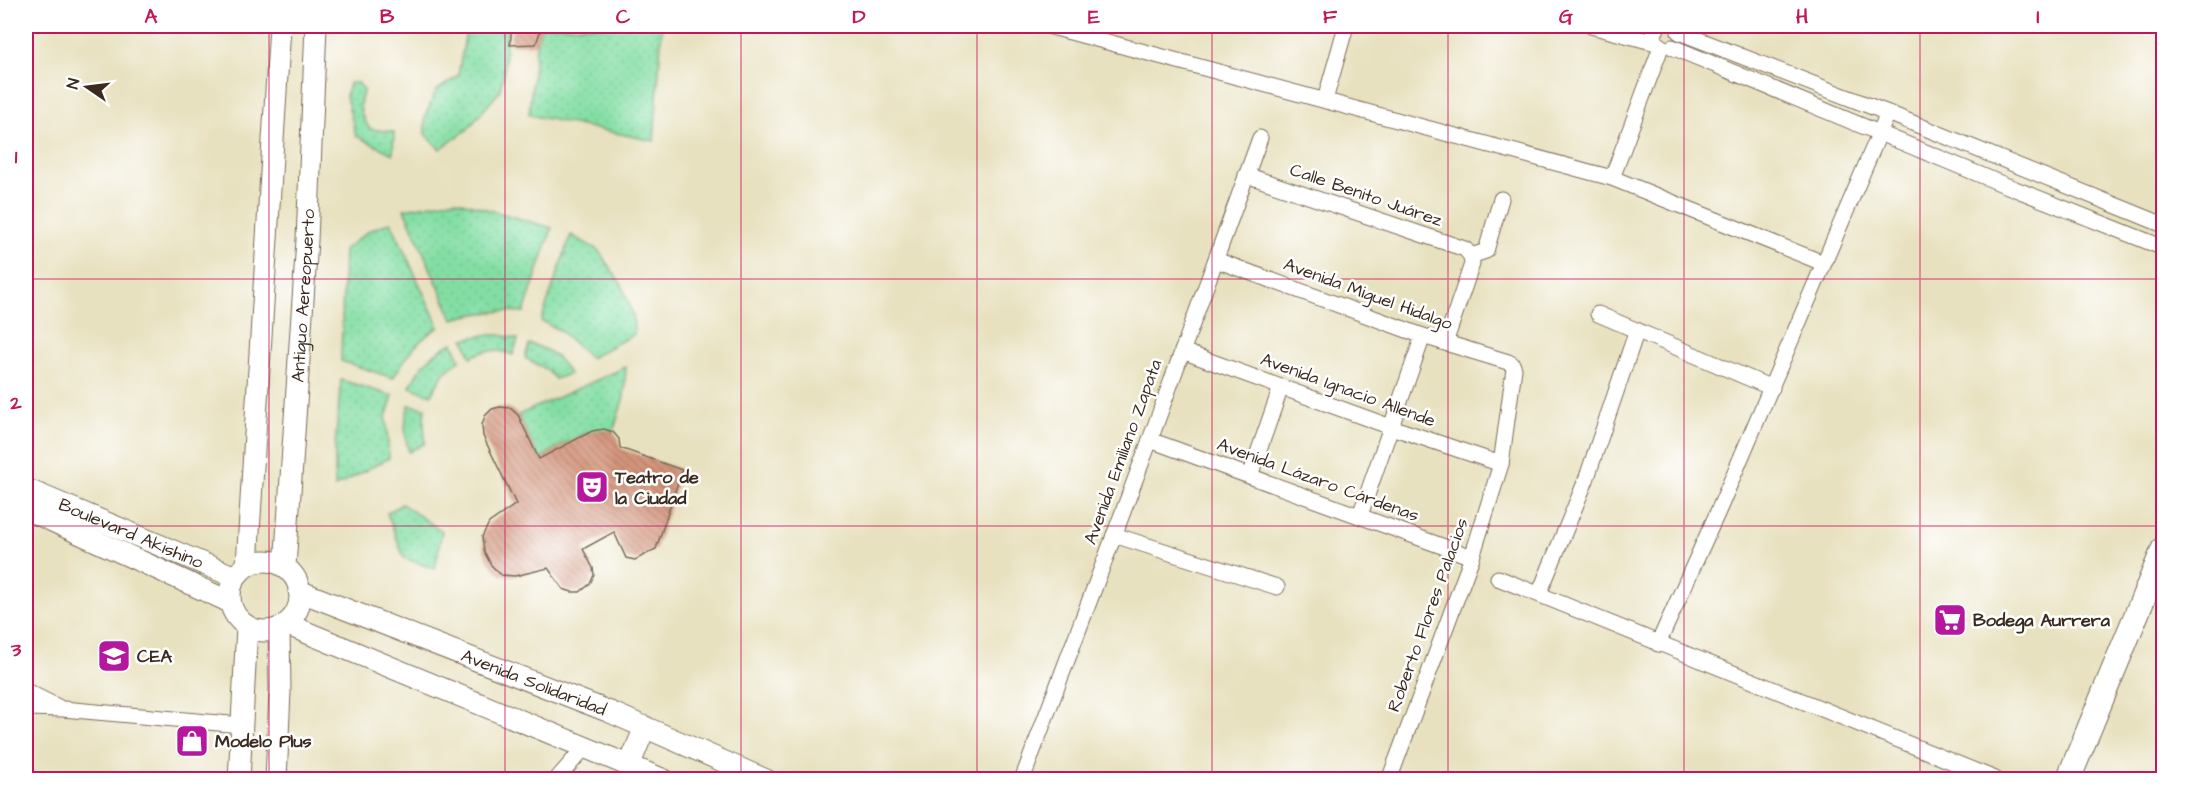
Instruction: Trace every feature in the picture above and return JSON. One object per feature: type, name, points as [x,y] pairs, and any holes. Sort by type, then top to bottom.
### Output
[{"type":"main road","points":[[241,571],[266,561],[285,567],[297,582],[300,591],[299,603],[294,615],[283,626],[257,630],[246,626],[233,611],[230,602],[230,593],[241,571],[280,26]]},
{"type":"main road","name":"Antiguo Aereopuerto","points":[[285,567],[307,240],[316,26]]},
{"type":"main road","name":"Boulevard Akishino","points":[[26,489],[241,571]]},
{"type":"main road","name":"Boulevard Akishino","points":[[26,509],[230,602]]},
{"type":"main road","points":[[2068,780],[2162,558]]},
{"type":"main road","name":"Avenida Solidaridad","points":[[300,591],[645,727],[766,780]]},
{"type":"main road","points":[[239,780],[246,626]]},
{"type":"main road","points":[[283,626],[664,780]]},
{"type":"main road","points":[[276,780],[283,626]]},
{"type":"main road","points":[[629,766],[645,727]]},
{"type":"street","points":[[1048,26],[1612,178],[1823,263]]},
{"type":"street","points":[[1325,100],[1346,26]]},
{"type":"street","points":[[1592,26],[1663,46],[2163,248]]},
{"type":"street","points":[[1658,26],[1653,37],[1663,46]]},
{"type":"street","points":[[1663,46],[1677,43],[1677,29],[2163,225]]},
{"type":"street","points":[[1612,178],[1663,46]]},
{"type":"street","points":[[1658,644],[1772,388],[1887,113]]},
{"type":"street","name":"Avenida Emiliano Zapata","points":[[1022,780],[1150,440],[1260,138]]},
{"type":"street","name":"Calle Benito Juárez","points":[[1246,175],[1465,249],[1470,256]]},
{"type":"street","points":[[1446,343],[1472,264],[1470,256],[1486,250],[1501,199]]},
{"type":"street","name":"Avenida Miguel Hidalgo","points":[[1216,260],[1423,336],[1512,364],[1514,369],[1502,464]]},
{"type":"street","points":[[1598,314],[1772,388]]},
{"type":"street","points":[[1539,594],[1586,480],[1637,330]]},
{"type":"street","points":[[1360,515],[1423,336]]},
{"type":"street","name":"Avenida Ignacio Allende","points":[[1182,351],[1391,427],[1502,464]]},
{"type":"street","points":[[1250,476],[1281,387]]},
{"type":"street","name":"Avenida Lázaro Cárdenas","points":[[1150,440],[1472,557]]},
{"type":"street","name":"Roberto Flores Palacios","points":[[1389,780],[1472,557],[1502,464]]},
{"type":"street","points":[[1114,535],[1277,587]]},
{"type":"street","points":[[1498,578],[1995,779]]},
{"type":"street","points":[[26,691],[63,709]]},
{"type":"street","points":[[26,708],[63,709],[241,725]]},
{"type":"street","points":[[556,780],[584,748]]},
{"type":"green space","points":[[467,26],[507,26],[504,72],[500,91],[467,130],[440,149],[425,134],[425,117],[436,91],[458,76]]},
{"type":"green space","points":[[542,26],[662,26],[654,141],[529,115],[536,44]]},
{"type":"green space","points":[[349,83],[358,83],[364,90],[361,110],[370,129],[394,132],[393,154],[356,136],[346,96]]},
{"type":"green space","points":[[455,200],[552,228],[524,312],[488,312],[453,319],[404,209]]},
{"type":"green space","points":[[391,222],[439,327],[418,343],[393,378],[341,361],[344,250],[370,230]]},
{"type":"green space","points":[[571,235],[598,250],[622,285],[633,316],[634,334],[590,358],[561,331],[541,321]]},
{"type":"green space","points":[[500,335],[518,339],[513,355],[492,351],[481,352],[471,357],[464,339]]},
{"type":"green space","points":[[453,343],[460,360],[444,373],[431,395],[410,387],[427,361]]},
{"type":"green space","points":[[529,344],[553,354],[569,374],[555,379],[547,370],[525,358]]},
{"type":"green space","points":[[626,367],[624,397],[613,432],[604,430],[585,434],[539,459],[518,415]]},
{"type":"green space","points":[[341,380],[393,396],[386,417],[389,458],[335,487],[335,447]]},
{"type":"green space","points":[[409,405],[425,408],[425,443],[409,452],[405,428]]},
{"type":"green space","points":[[402,504],[442,531],[435,569],[404,558],[387,513]]},
{"type":"building","points":[[512,26],[542,26],[536,44],[510,45]]},
{"type":"building","name":"Teatro de la Ciudad","points":[[510,408],[518,415],[539,459],[592,431],[604,429],[613,432],[619,439],[620,448],[682,470],[656,549],[635,560],[626,558],[614,532],[583,549],[593,568],[594,575],[590,584],[580,592],[563,589],[548,568],[515,576],[501,575],[491,565],[484,551],[482,537],[489,523],[516,504],[483,436],[482,425],[485,416],[492,409]]},
{"type":"place","name":"Teatro de la Ciudad","points":[[592,487]]},
{"type":"place","name":"Bodega Aurrera","points":[[1950,620]]},
{"type":"place","name":"CEA","points":[[114,656]]},
{"type":"place","name":"Modelo Plus","points":[[192,741]]}]
